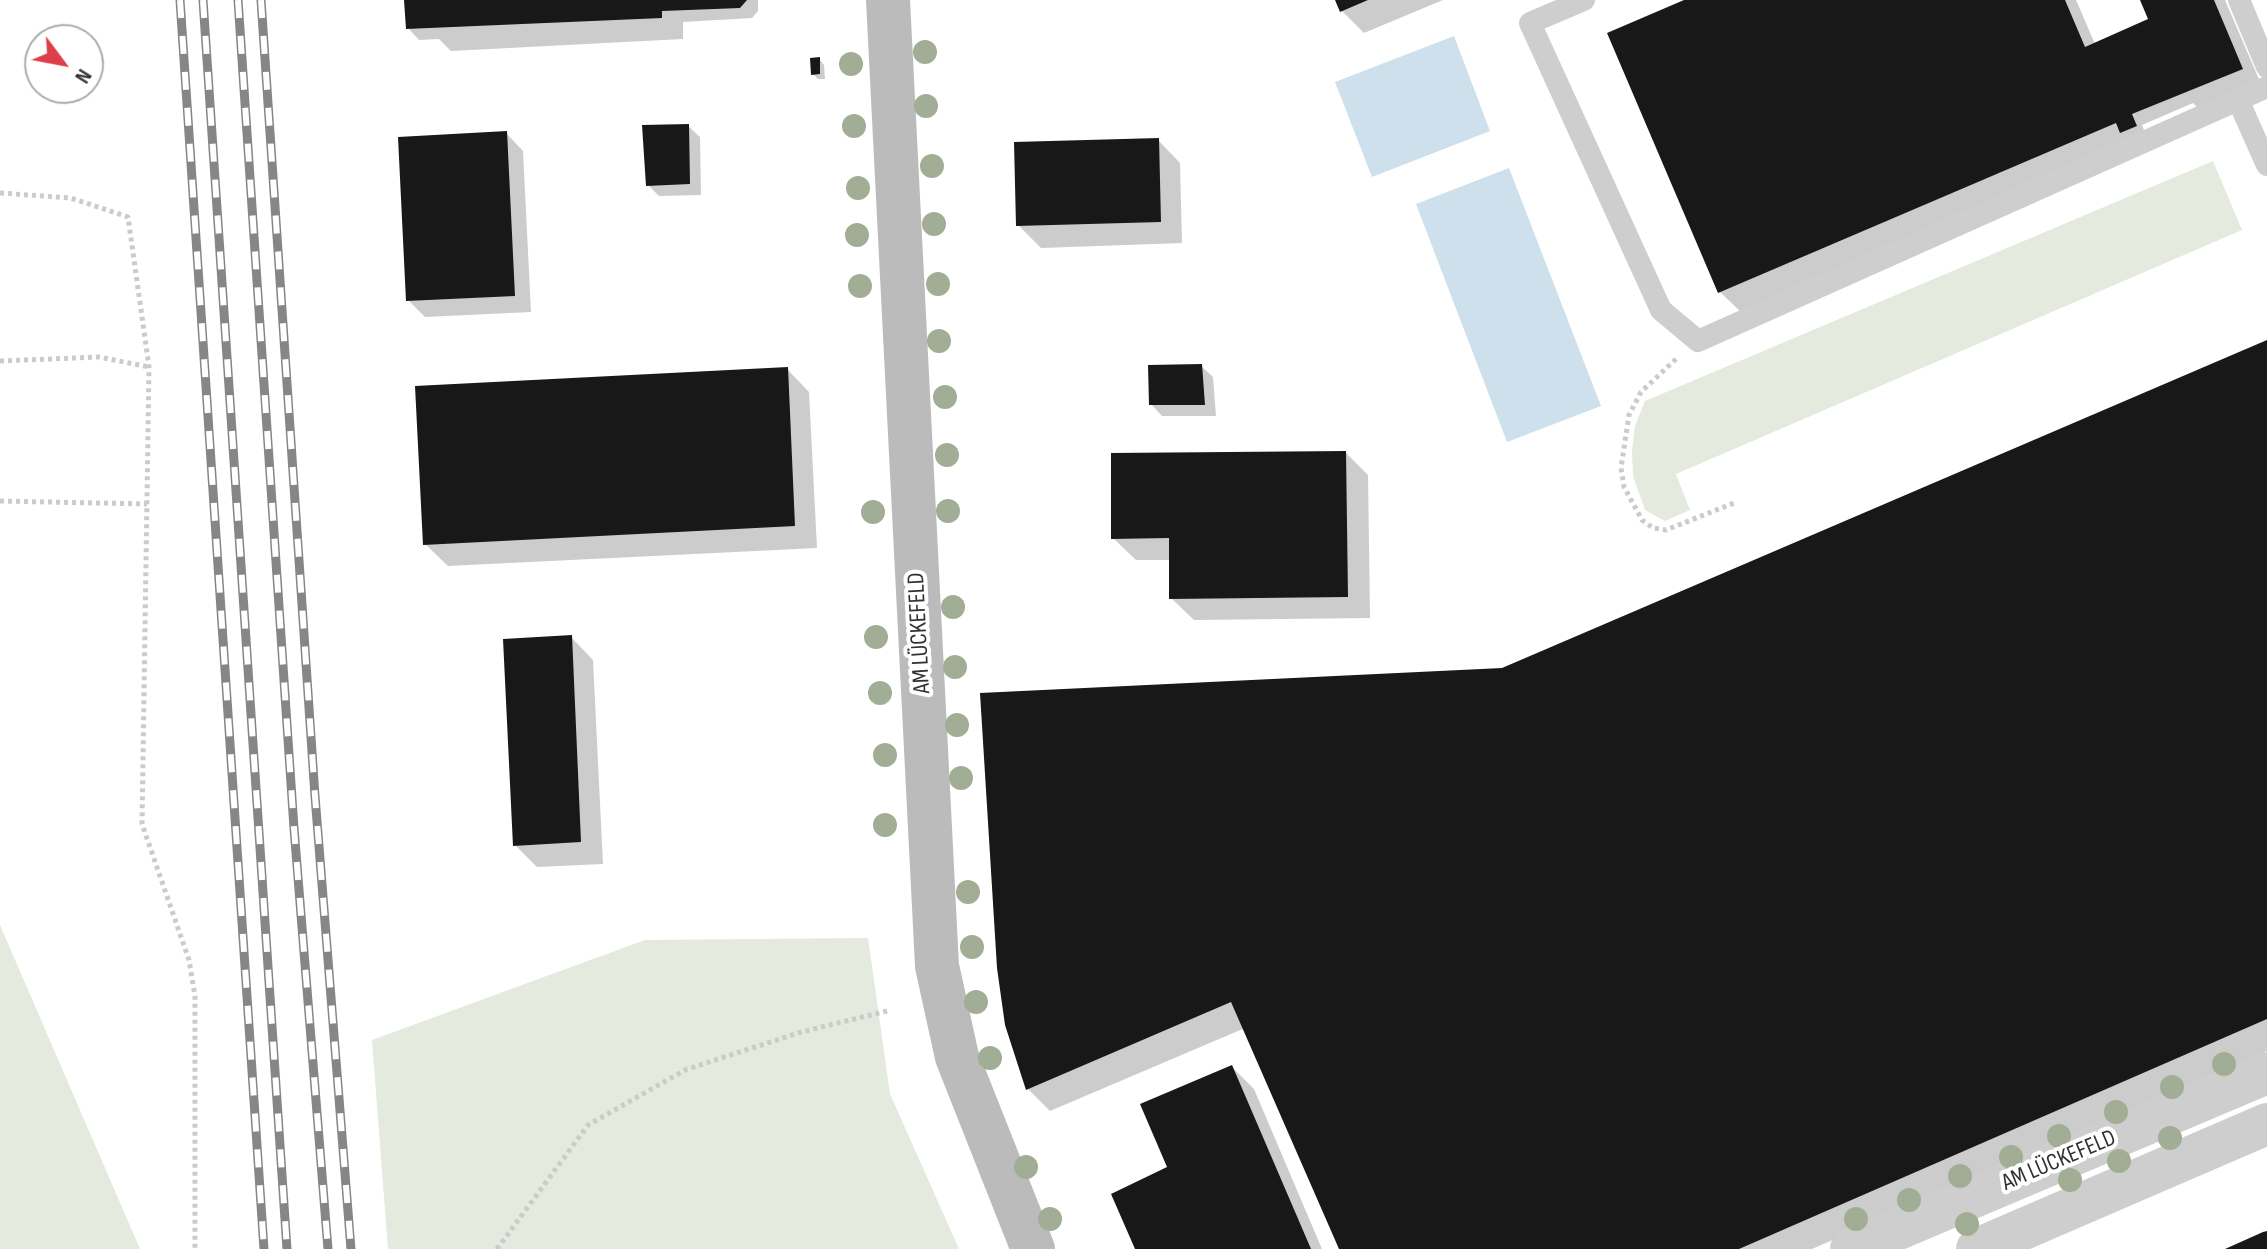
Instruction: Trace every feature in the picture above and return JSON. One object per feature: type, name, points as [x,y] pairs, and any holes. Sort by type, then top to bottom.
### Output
[{"type":"street","name":"AM LÜCKEFELD","points":[[888,0],[937,966],[957,1057],[1033,1249]]},
{"type":"street","name":"AM LÜCKEFELD","points":[[1851,1249],[2267,1073]]},
{"type":"street","name":"AM LÜCKEFELD","points":[[1977,1249],[2267,1124]]},
{"type":"lane","points":[[1584,0],[1530,23],[1661,310],[1698,341],[2267,87]]},
{"type":"lane","points":[[2239,0],[2267,67]]},
{"type":"lane","points":[[2238,100],[2267,165]]},
{"type":"path","points":[[0,193],[71,198],[128,217],[149,367],[142,824],[189,960],[195,996],[195,1249]]},
{"type":"path","points":[[1698,341],[1641,392],[1629,415],[1621,468],[1624,487],[1642,520],[1666,530],[1734,503]]},
{"type":"path","points":[[0,361],[99,357],[149,367]]},
{"type":"path","points":[[0,501],[147,504]]},
{"type":"path","points":[[497,1249],[588,1125],[685,1070],[801,1032],[891,1010]]},
{"type":"shaded area","points":[[2213,161],[2242,230],[1676,474],[1690,510],[1665,521],[1645,510],[1633,476],[1632,451],[1635,426],[1645,401]]},
{"type":"shaded area","points":[[0,925],[140,1249],[0,1249]]},
{"type":"shaded area","points":[[868,938],[890,1094],[959,1249],[388,1249],[372,1040],[645,940]]},
{"type":"water","points":[[1454,36],[1490,131],[1372,177],[1335,82]]},
{"type":"water","points":[[1509,168],[1601,406],[1507,442],[1416,204]]},
{"type":"building","points":[[404,0],[747,0],[740,8],[662,11],[662,18],[406,29]]},
{"type":"building","points":[[1335,0],[1368,0],[1340,12]]},
{"type":"building","points":[[1684,0],[2065,0],[2085,47],[2148,19],[2140,0],[2214,0],[2243,69],[2132,114],[2137,126],[2120,133],[2116,123],[1718,293],[1607,33]]},
{"type":"building","points":[[820,57],[820,74],[811,75],[810,58]]},
{"type":"building","points":[[689,124],[690,184],[646,186],[642,125]]},
{"type":"building","points":[[507,131],[515,296],[406,301],[398,137]]},
{"type":"building","points":[[1159,138],[1161,222],[1016,226],[1014,142]]},
{"type":"building","points":[[2267,340],[2267,1019],[1739,1249],[1339,1249],[1231,1002],[1026,1090],[1005,1025],[997,968],[980,693],[1502,668]]},
{"type":"building","points":[[1202,364],[1205,405],[1149,405],[1148,365]]},
{"type":"building","points":[[788,367],[795,526],[423,545],[415,386]]},
{"type":"building","points":[[1346,451],[1348,597],[1169,599],[1169,538],[1111,539],[1111,453]]},
{"type":"building","points":[[572,635],[581,842],[513,846],[503,639]]},
{"type":"building","points":[[1232,1065],[1311,1249],[1135,1249],[1111,1194],[1167,1167],[1140,1104]]},
{"type":"building","points":[[2267,1231],[2267,1249],[2225,1249],[2263,1232]]},
{"type":"railway","points":[[180,0],[264,1249]]},
{"type":"railway","points":[[203,0],[287,1249]]},
{"type":"railway","points":[[238,0],[294,828],[328,1249]]},
{"type":"railway","points":[[261,0],[315,796],[351,1249]]}]
